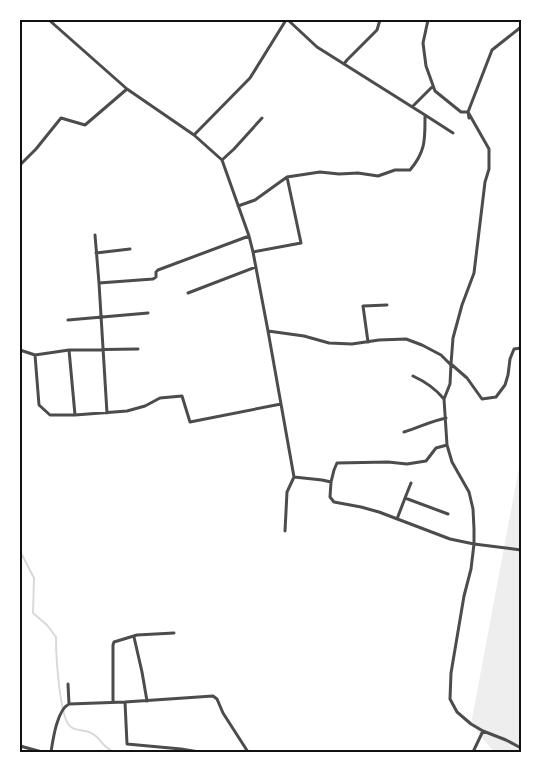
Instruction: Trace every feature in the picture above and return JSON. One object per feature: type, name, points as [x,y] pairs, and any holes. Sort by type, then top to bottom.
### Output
[{"type":"street","points":[[49,20],[127,90],[194,135],[222,160],[253,252],[294,477],[288,492],[285,531]]},
{"type":"street","points":[[194,135],[250,78],[287,20],[317,47],[452,134]]},
{"type":"street","points":[[344,64],[377,30],[380,20]]},
{"type":"street","points":[[428,20],[424,42],[426,66],[435,91],[461,112],[468,112]]},
{"type":"street","points":[[470,118],[468,112],[492,50],[521,27]]},
{"type":"street","points":[[412,107],[434,86]]},
{"type":"street","points":[[20,164],[36,149],[61,118],[85,125],[127,90]]},
{"type":"street","points":[[468,112],[489,148],[489,169],[485,182],[474,273],[452,338],[450,384],[444,399],[447,445],[452,462],[468,492],[473,509],[474,529],[473,558],[464,596],[451,673],[450,699],[457,712],[471,724],[521,748]]},
{"type":"street","points":[[238,206],[255,200],[286,177],[320,172],[358,173],[378,176],[396,170],[410,170],[418,161],[425,141],[425,115]]},
{"type":"street","points":[[222,160],[262,118]]},
{"type":"street","points":[[253,252],[301,243],[286,177]]},
{"type":"street","points":[[94,234],[107,413]]},
{"type":"street","points":[[99,283],[153,279],[156,277],[158,270],[249,236]]},
{"type":"street","points":[[96,253],[130,249]]},
{"type":"street","points":[[188,293],[256,267]]},
{"type":"street","points":[[368,342],[364,306],[387,305]]},
{"type":"street","points":[[68,320],[148,313]]},
{"type":"street","points":[[268,331],[329,342],[352,344],[406,339],[441,355],[467,378],[482,399],[496,397],[505,385],[514,349],[521,348]]},
{"type":"street","points":[[20,350],[35,355],[69,350],[138,349]]},
{"type":"street","points":[[69,350],[75,415]]},
{"type":"street","points":[[35,355],[39,405],[50,415],[127,411],[145,406],[160,398],[182,396],[190,422],[281,404]]},
{"type":"street","points":[[413,376],[437,390],[444,399]]},
{"type":"street","points":[[404,432],[446,418]]},
{"type":"street","points":[[447,445],[436,448],[426,461],[407,464],[388,462],[338,463],[334,470],[330,497],[334,502],[361,507],[450,539],[521,550]]},
{"type":"street","points":[[294,477],[332,482]]},
{"type":"street","points":[[397,519],[411,483]]},
{"type":"street","points":[[405,498],[448,514]]},
{"type":"street","points":[[113,702],[114,642],[137,636],[174,632]]},
{"type":"street","points":[[134,637],[147,701]]},
{"type":"street","points":[[68,684],[69,704]]},
{"type":"street","points":[[51,752],[60,714],[64,706],[69,704],[213,696],[248,752]]},
{"type":"street","points":[[125,702],[127,744],[199,752]]},
{"type":"street","points":[[473,752],[483,731]]},
{"type":"street","points":[[20,746],[42,752]]},
{"type":"shaded area","points":[[521,457],[521,752],[494,752],[471,724]]},
{"type":"waterway","points":[[20,551],[34,578],[33,613],[47,625],[56,637],[59,685],[67,722],[73,728],[94,734],[113,752]]}]
